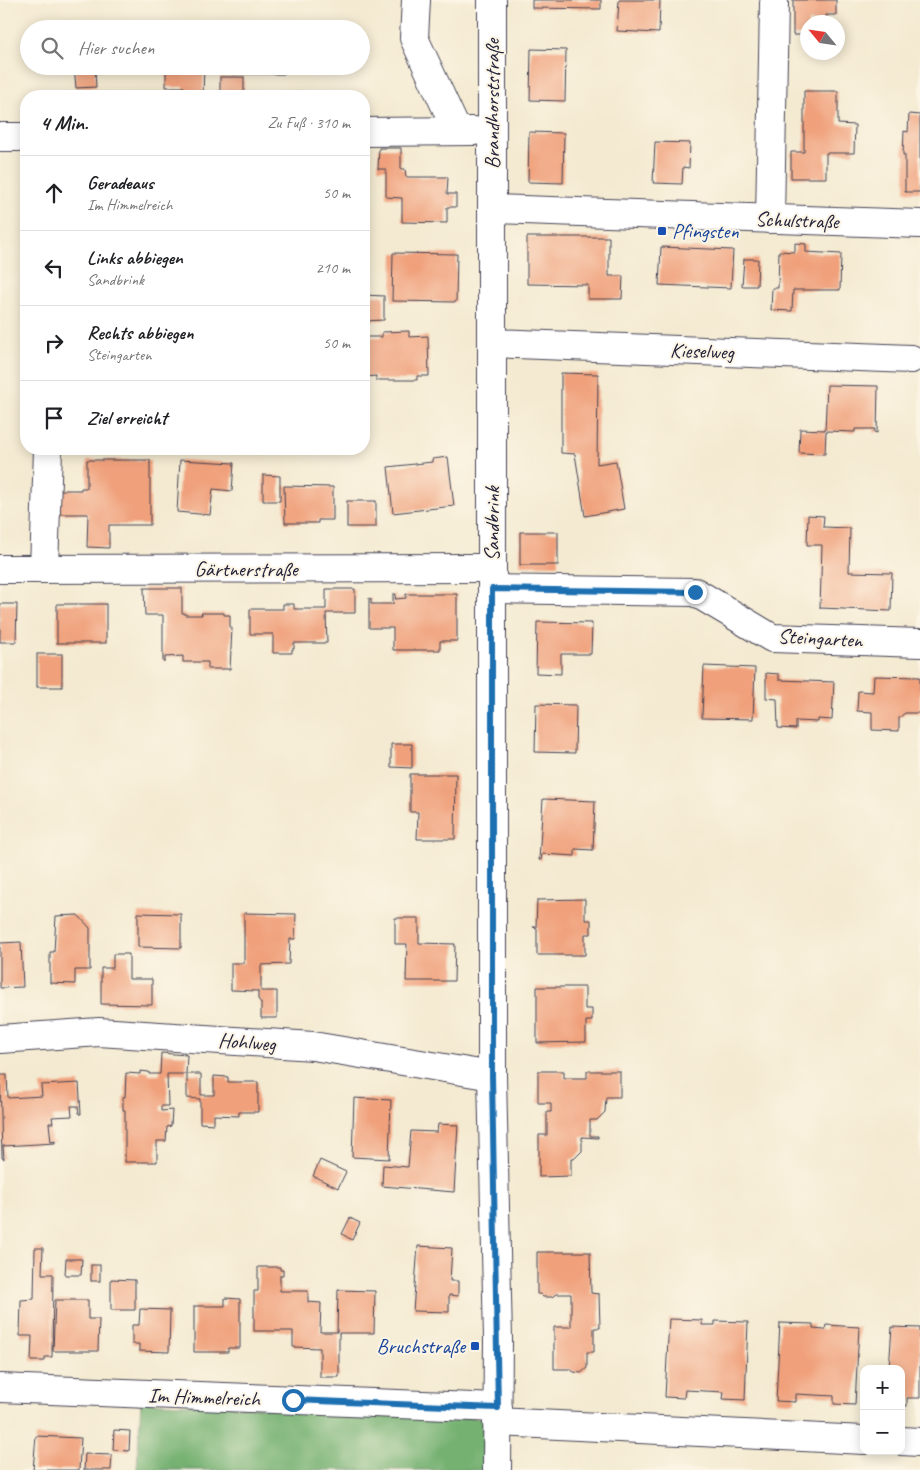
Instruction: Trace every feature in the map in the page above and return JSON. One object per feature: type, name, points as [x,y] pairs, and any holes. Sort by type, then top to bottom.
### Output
[{"type":"street","points":[[416,0],[414,38],[457,131]]},
{"type":"street","name":"Brandhorststraße","points":[[492,0],[491,130],[493,209]]},
{"type":"street","points":[[770,219],[774,3]]},
{"type":"street","points":[[370,132],[491,130]]},
{"type":"street","points":[[0,137],[20,137]]},
{"type":"street","name":"Schulstraße","points":[[493,209],[920,224]]},
{"type":"street","name":"Sandbrink","points":[[493,209],[492,1076],[498,1415],[497,1470]]},
{"type":"street","name":"Kieselweg","points":[[492,343],[911,359]]},
{"type":"street","points":[[44,569],[48,455]]},
{"type":"street","name":"Gärtnerstraße","points":[[0,569],[492,579]]},
{"type":"street","name":"Steingarten","points":[[492,579],[695,592],[772,638],[920,643]]},
{"type":"street","name":"Hohlweg","points":[[0,1039],[99,1032],[313,1046],[492,1076]]},
{"type":"street","name":"Im Himmelreich","points":[[0,1388],[498,1415]]},
{"type":"street","points":[[498,1415],[860,1440]]},
{"type":"street","points":[[905,1441],[920,1442]]},
{"type":"green space","points":[[141,1402],[488,1418],[490,1470],[137,1470]]},
{"type":"building","points":[[532,0],[601,0],[601,9],[532,8]]},
{"type":"building","points":[[619,0],[660,0],[659,33],[617,31]]},
{"type":"building","points":[[793,0],[836,0],[836,15],[800,15],[800,35],[793,35]]},
{"type":"building","points":[[531,49],[566,50],[565,101],[530,100]]},
{"type":"building","points":[[75,75],[95,75],[96,87],[76,88]]},
{"type":"building","points":[[166,75],[204,75],[203,90],[184,90],[184,87],[166,87]]},
{"type":"building","points":[[220,77],[244,77],[244,90],[220,90]]},
{"type":"building","points":[[804,91],[838,91],[838,124],[855,125],[854,153],[826,153],[826,178],[791,178],[791,152],[804,152]]},
{"type":"building","points":[[909,114],[920,115],[920,192],[905,192],[904,131],[908,132]]},
{"type":"building","points":[[529,132],[564,133],[563,183],[528,182]]},
{"type":"building","points":[[655,142],[690,143],[689,168],[683,167],[682,184],[653,183]]},
{"type":"building","points":[[379,148],[401,148],[401,169],[405,169],[406,177],[448,177],[447,194],[456,194],[456,207],[447,207],[447,223],[402,222],[402,198],[386,197],[386,169],[378,169]]},
{"type":"building","points":[[527,237],[609,237],[609,276],[623,276],[622,299],[588,299],[588,285],[527,284]]},
{"type":"building","points":[[795,243],[806,244],[806,252],[841,254],[840,290],[793,290],[792,311],[771,310],[772,288],[778,288],[779,251],[795,252]]},
{"type":"building","points":[[661,247],[733,250],[731,288],[659,285]]},
{"type":"building","points":[[393,253],[457,254],[456,302],[392,301]]},
{"type":"building","points":[[744,259],[758,259],[757,286],[742,286]]},
{"type":"building","points":[[370,295],[384,296],[384,320],[370,321]]},
{"type":"building","points":[[409,331],[409,337],[428,336],[429,376],[417,376],[417,380],[376,380],[376,376],[370,377],[370,337],[382,337],[382,332]]},
{"type":"building","points":[[561,373],[598,374],[597,464],[616,461],[624,509],[585,516],[575,454],[561,453]]},
{"type":"building","points":[[827,385],[878,386],[877,433],[874,432],[875,429],[855,429],[855,432],[826,431],[825,454],[799,453],[800,429],[825,430]]},
{"type":"building","points":[[448,457],[454,506],[393,513],[388,467],[432,462],[432,459]]},
{"type":"building","points":[[87,460],[150,460],[150,525],[109,525],[109,548],[87,547],[88,514],[59,514],[59,490],[81,490],[81,488],[87,488]]},
{"type":"building","points":[[180,460],[234,463],[232,491],[213,489],[210,515],[177,512]]},
{"type":"building","points":[[263,475],[280,476],[280,501],[263,501]]},
{"type":"building","points":[[284,486],[333,487],[333,520],[318,520],[318,523],[285,523]]},
{"type":"building","points":[[347,501],[376,501],[376,527],[347,527]]},
{"type":"building","points":[[808,515],[824,516],[823,527],[850,528],[849,572],[892,573],[891,611],[820,608],[822,545],[807,545]]},
{"type":"building","points":[[520,532],[558,532],[558,565],[520,565]]},
{"type":"building","points":[[144,588],[182,588],[182,613],[185,613],[185,615],[224,613],[224,615],[230,615],[230,628],[232,628],[230,669],[208,669],[208,662],[183,662],[183,656],[165,657],[165,662],[163,662],[163,615],[145,615]]},
{"type":"building","points":[[326,589],[355,589],[355,613],[326,613],[327,643],[294,643],[292,653],[273,653],[273,634],[250,634],[250,609],[283,609],[283,604],[294,604],[294,609],[326,609]]},
{"type":"building","points":[[393,594],[396,594],[395,599],[406,598],[406,594],[457,594],[457,641],[440,641],[440,650],[393,650],[393,628],[369,628],[369,598],[371,599],[371,604],[393,604]]},
{"type":"building","points":[[0,604],[17,604],[16,642],[0,642]]},
{"type":"building","points":[[57,604],[106,604],[106,643],[57,643]]},
{"type":"building","points":[[537,622],[592,623],[591,654],[561,654],[561,674],[536,673]]},
{"type":"building","points":[[37,654],[62,654],[62,687],[37,687]]},
{"type":"building","points":[[704,666],[755,668],[753,719],[702,718]]},
{"type":"building","points":[[766,673],[779,674],[779,680],[834,682],[832,720],[818,719],[818,722],[796,721],[796,729],[778,728],[777,699],[766,698]]},
{"type":"building","points":[[874,676],[920,677],[920,713],[905,713],[899,718],[899,731],[872,730],[872,712],[857,711],[858,691],[873,692]]},
{"type":"building","points":[[536,704],[576,705],[575,753],[535,752]]},
{"type":"building","points":[[391,744],[412,744],[412,768],[391,767]]},
{"type":"building","points":[[410,774],[456,774],[455,839],[417,839],[418,812],[410,812]]},
{"type":"building","points":[[543,799],[595,801],[593,850],[575,849],[575,856],[542,854],[541,860],[539,860]]},
{"type":"building","points":[[585,899],[585,920],[591,920],[591,934],[585,934],[585,955],[537,955],[537,928],[533,927],[536,927],[537,900]]},
{"type":"building","points":[[138,913],[181,914],[181,948],[138,947]]},
{"type":"building","points":[[244,913],[296,914],[295,939],[290,939],[289,964],[261,965],[261,991],[277,991],[277,1018],[261,1018],[261,1003],[258,999],[258,991],[231,990],[231,963],[244,963]]},
{"type":"building","points":[[78,915],[90,928],[90,970],[75,970],[75,984],[50,983],[50,952],[54,952],[56,916]]},
{"type":"building","points":[[395,918],[419,918],[419,943],[455,944],[454,981],[406,981],[407,944],[395,944]]},
{"type":"building","points":[[21,942],[23,987],[0,988],[0,943]]},
{"type":"building","points":[[113,954],[129,954],[129,979],[152,979],[152,1005],[101,1004],[101,968],[113,968]]},
{"type":"building","points":[[537,987],[585,987],[585,1009],[592,1009],[592,1021],[586,1021],[586,1042],[537,1043]]},
{"type":"building","points":[[161,1053],[187,1055],[186,1074],[167,1074],[168,1106],[161,1106],[161,1111],[172,1110],[171,1126],[167,1127],[166,1141],[157,1141],[157,1162],[125,1162],[125,1110],[123,1110],[123,1097],[125,1097],[126,1073],[140,1074],[140,1071],[149,1072],[149,1074],[160,1074]]},
{"type":"building","points":[[538,1071],[564,1071],[564,1078],[587,1078],[587,1071],[620,1071],[620,1097],[606,1097],[605,1112],[597,1120],[590,1120],[590,1136],[598,1136],[598,1138],[582,1137],[582,1151],[574,1159],[571,1159],[571,1176],[539,1177],[539,1135],[547,1135],[547,1112],[551,1112],[551,1103],[538,1103]]},
{"type":"building","points":[[187,1074],[201,1074],[201,1095],[214,1095],[214,1076],[228,1077],[228,1082],[258,1082],[258,1112],[239,1112],[239,1116],[214,1115],[214,1124],[200,1123],[200,1099],[187,1098]]},
{"type":"building","points":[[0,1075],[7,1075],[8,1098],[42,1096],[41,1085],[79,1083],[81,1114],[79,1114],[78,1106],[71,1106],[72,1116],[52,1117],[53,1123],[49,1123],[51,1142],[55,1141],[55,1143],[3,1146],[4,1159],[2,1158]]},
{"type":"building","points":[[354,1098],[391,1100],[389,1159],[352,1157]]},
{"type":"building","points":[[438,1124],[458,1125],[454,1192],[382,1186],[383,1165],[408,1167],[411,1131],[437,1132]]},
{"type":"building","points":[[320,1160],[346,1172],[338,1188],[313,1176]]},
{"type":"building","points":[[350,1218],[360,1223],[352,1240],[342,1234]]},
{"type":"building","points":[[418,1246],[452,1248],[450,1281],[458,1281],[458,1296],[449,1295],[449,1312],[413,1311]]},
{"type":"building","points":[[35,1248],[43,1248],[42,1274],[53,1274],[52,1357],[45,1357],[45,1361],[31,1361],[32,1336],[20,1336],[21,1300],[34,1299]]},
{"type":"building","points":[[537,1252],[590,1252],[591,1293],[599,1294],[600,1328],[594,1328],[594,1352],[587,1352],[587,1368],[581,1373],[570,1369],[554,1369],[554,1327],[571,1327],[571,1294],[556,1294],[552,1297],[543,1297],[537,1294]]},
{"type":"building","points":[[66,1259],[82,1259],[81,1275],[65,1275]]},
{"type":"building","points":[[91,1265],[100,1265],[100,1281],[91,1281]]},
{"type":"building","points":[[258,1267],[280,1267],[280,1270],[283,1270],[283,1275],[280,1275],[280,1291],[308,1291],[308,1302],[321,1303],[320,1332],[337,1332],[338,1290],[375,1291],[374,1333],[339,1333],[339,1377],[320,1377],[320,1348],[293,1347],[293,1331],[254,1331],[254,1291],[258,1291]]},
{"type":"building","points":[[111,1279],[135,1280],[135,1310],[111,1310]]},
{"type":"building","points":[[225,1298],[240,1299],[240,1348],[228,1348],[228,1352],[194,1352],[194,1306],[225,1306]]},
{"type":"building","points":[[55,1300],[88,1300],[88,1319],[99,1319],[98,1351],[53,1351]]},
{"type":"building","points":[[140,1309],[170,1310],[169,1352],[139,1351],[139,1344],[132,1344],[132,1325],[139,1325]]},
{"type":"building","points":[[669,1319],[702,1320],[702,1325],[715,1325],[715,1321],[748,1322],[745,1400],[723,1399],[724,1392],[685,1390],[684,1398],[665,1397]]},
{"type":"building","points":[[780,1323],[813,1324],[813,1329],[825,1330],[826,1325],[859,1327],[855,1405],[834,1404],[834,1396],[795,1394],[795,1402],[776,1401]]},
{"type":"building","points":[[892,1327],[920,1328],[920,1398],[907,1398],[907,1406],[905,1406],[905,1365],[889,1365]]},
{"type":"building","points":[[114,1430],[130,1431],[129,1451],[113,1450]]},
{"type":"building","points":[[36,1436],[81,1438],[79,1470],[33,1470]]},
{"type":"building","points":[[85,1454],[112,1455],[111,1470],[84,1470]]},
{"type":"place","name":"Pfingsten","points":[[662,231]]},
{"type":"place","name":"Bruchstraße","points":[[475,1346]]},
{"type":"route","points":[[293,1400],[498,1408],[492,1076],[492,589],[695,592]]}]
